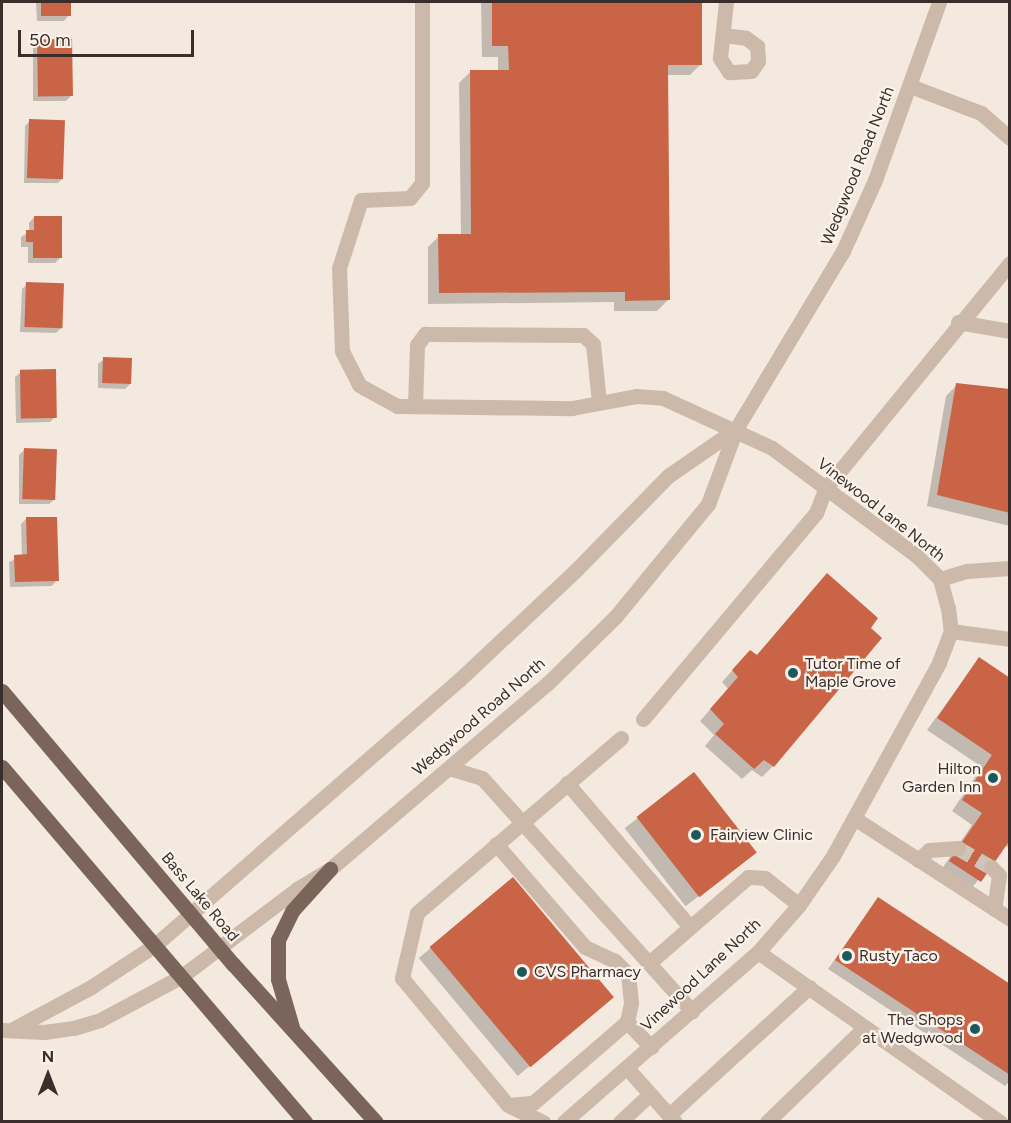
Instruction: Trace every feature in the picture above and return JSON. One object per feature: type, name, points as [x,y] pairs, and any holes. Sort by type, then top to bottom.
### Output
[{"type":"main road","name":"Bass Lake Road","points":[[2,691],[219,948],[376,1122]]},
{"type":"main road","points":[[2,767],[305,1122]]},
{"type":"main road","points":[[294,1033],[278,979],[278,940],[292,911],[330,869]]},
{"type":"street","name":"Vinewood Lane North","points":[[422,2],[422,183],[410,198],[361,200],[339,268],[342,351],[359,385],[397,406],[572,408],[636,396],[663,398],[736,429],[772,448],[918,557],[940,579],[951,631],[939,663],[854,818],[799,905],[758,952],[564,1122]]},
{"type":"street","points":[[723,35],[726,2]]},
{"type":"street","name":"Wedgwood Road North","points":[[7,1030],[44,1032],[100,1020],[182,976],[330,869],[556,675],[616,616],[671,552],[708,504],[736,429],[843,251],[910,86],[939,2]]},
{"type":"street","points":[[910,86],[981,113],[1010,138]]},
{"type":"street","points":[[643,719],[816,513],[825,489],[958,322],[1010,262]]},
{"type":"street","points":[[958,322],[1010,331]]},
{"type":"street","points":[[415,406],[417,345],[425,334],[583,335],[593,344],[599,402]]},
{"type":"street","name":"Wedgwood Road North","points":[[7,1030],[99,982],[155,945],[459,680],[574,572],[668,476],[736,429]]},
{"type":"street","points":[[940,579],[967,571],[1010,568]]},
{"type":"street","points":[[951,631],[1010,639]]},
{"type":"street","points":[[543,1122],[508,1105],[402,978],[417,913],[621,738]]},
{"type":"street","points":[[449,768],[482,778],[692,1011]]},
{"type":"street","points":[[567,783],[690,927]]},
{"type":"street","points":[[854,818],[1010,919]]},
{"type":"street","points":[[496,844],[585,947],[615,961],[628,974],[631,1003],[627,1022],[533,1103],[508,1105]]},
{"type":"street","points":[[918,860],[929,850],[958,848]]},
{"type":"street","points":[[991,867],[999,875],[994,909]]},
{"type":"street","points":[[649,963],[748,877],[765,878],[799,905]]},
{"type":"street","points":[[758,952],[1000,1122]]},
{"type":"street","points":[[627,1068],[672,1118],[809,987]]},
{"type":"street","points":[[627,1022],[651,1047]]},
{"type":"street","points":[[767,1122],[865,1027]]},
{"type":"street","points":[[620,1122],[650,1094]]},
{"type":"building","points":[[41,2],[71,2],[71,16],[41,16]]},
{"type":"building","points":[[492,2],[702,2],[702,65],[668,65],[670,300],[625,301],[625,292],[439,293],[438,234],[471,234],[470,70],[509,70],[508,46],[492,46]]},
{"type":"building","points":[[72,39],[73,96],[38,97],[37,40]]},
{"type":"building","points":[[29,119],[65,120],[63,179],[27,178]]},
{"type":"building","points":[[34,216],[62,216],[62,258],[33,258],[33,242],[26,242],[26,230],[34,230]]},
{"type":"building","points":[[26,282],[64,283],[62,328],[24,327]]},
{"type":"building","points":[[103,357],[132,358],[131,384],[102,383]]},
{"type":"building","points":[[56,369],[57,418],[21,419],[20,370]]},
{"type":"building","points":[[956,383],[1010,389],[1010,513],[937,495]]},
{"type":"building","points":[[24,448],[57,449],[55,500],[22,499]]},
{"type":"building","points":[[26,517],[57,517],[59,581],[15,582],[14,555],[27,554]]},
{"type":"building","name":"Tutor Time of Maple Grove","points":[[827,573],[878,618],[871,628],[882,638],[774,767],[764,760],[754,769],[715,734],[724,724],[710,709],[738,677],[732,670],[750,650],[757,655]]},
{"type":"building","name":"Hilton Garden Inn","points":[[979,657],[1010,678],[1010,840],[981,882],[949,861],[982,813],[962,800],[992,755],[937,718]]},
{"type":"building","name":"Fairview Clinic","points":[[694,772],[757,852],[699,897],[636,817]]},
{"type":"building","name":"CVS Pharmacy","points":[[513,877],[614,997],[530,1067],[430,947]]},
{"type":"building","name":"The Shops at Wedgwood","points":[[878,897],[1010,984],[1010,1075],[835,960]]},
{"type":"tunnel","points":[[958,848],[991,867]]},
{"type":"place","name":"Tutor Time of Maple Grove","points":[[793,673]]},
{"type":"place","name":"Hilton Garden Inn","points":[[993,778]]},
{"type":"place","name":"Fairview Clinic","points":[[696,835]]},
{"type":"place","name":"Rusty Taco","points":[[847,956]]},
{"type":"place","name":"CVS Pharmacy","points":[[522,972]]},
{"type":"place","name":"The Shops at Wedgwood","points":[[975,1029]]}]
